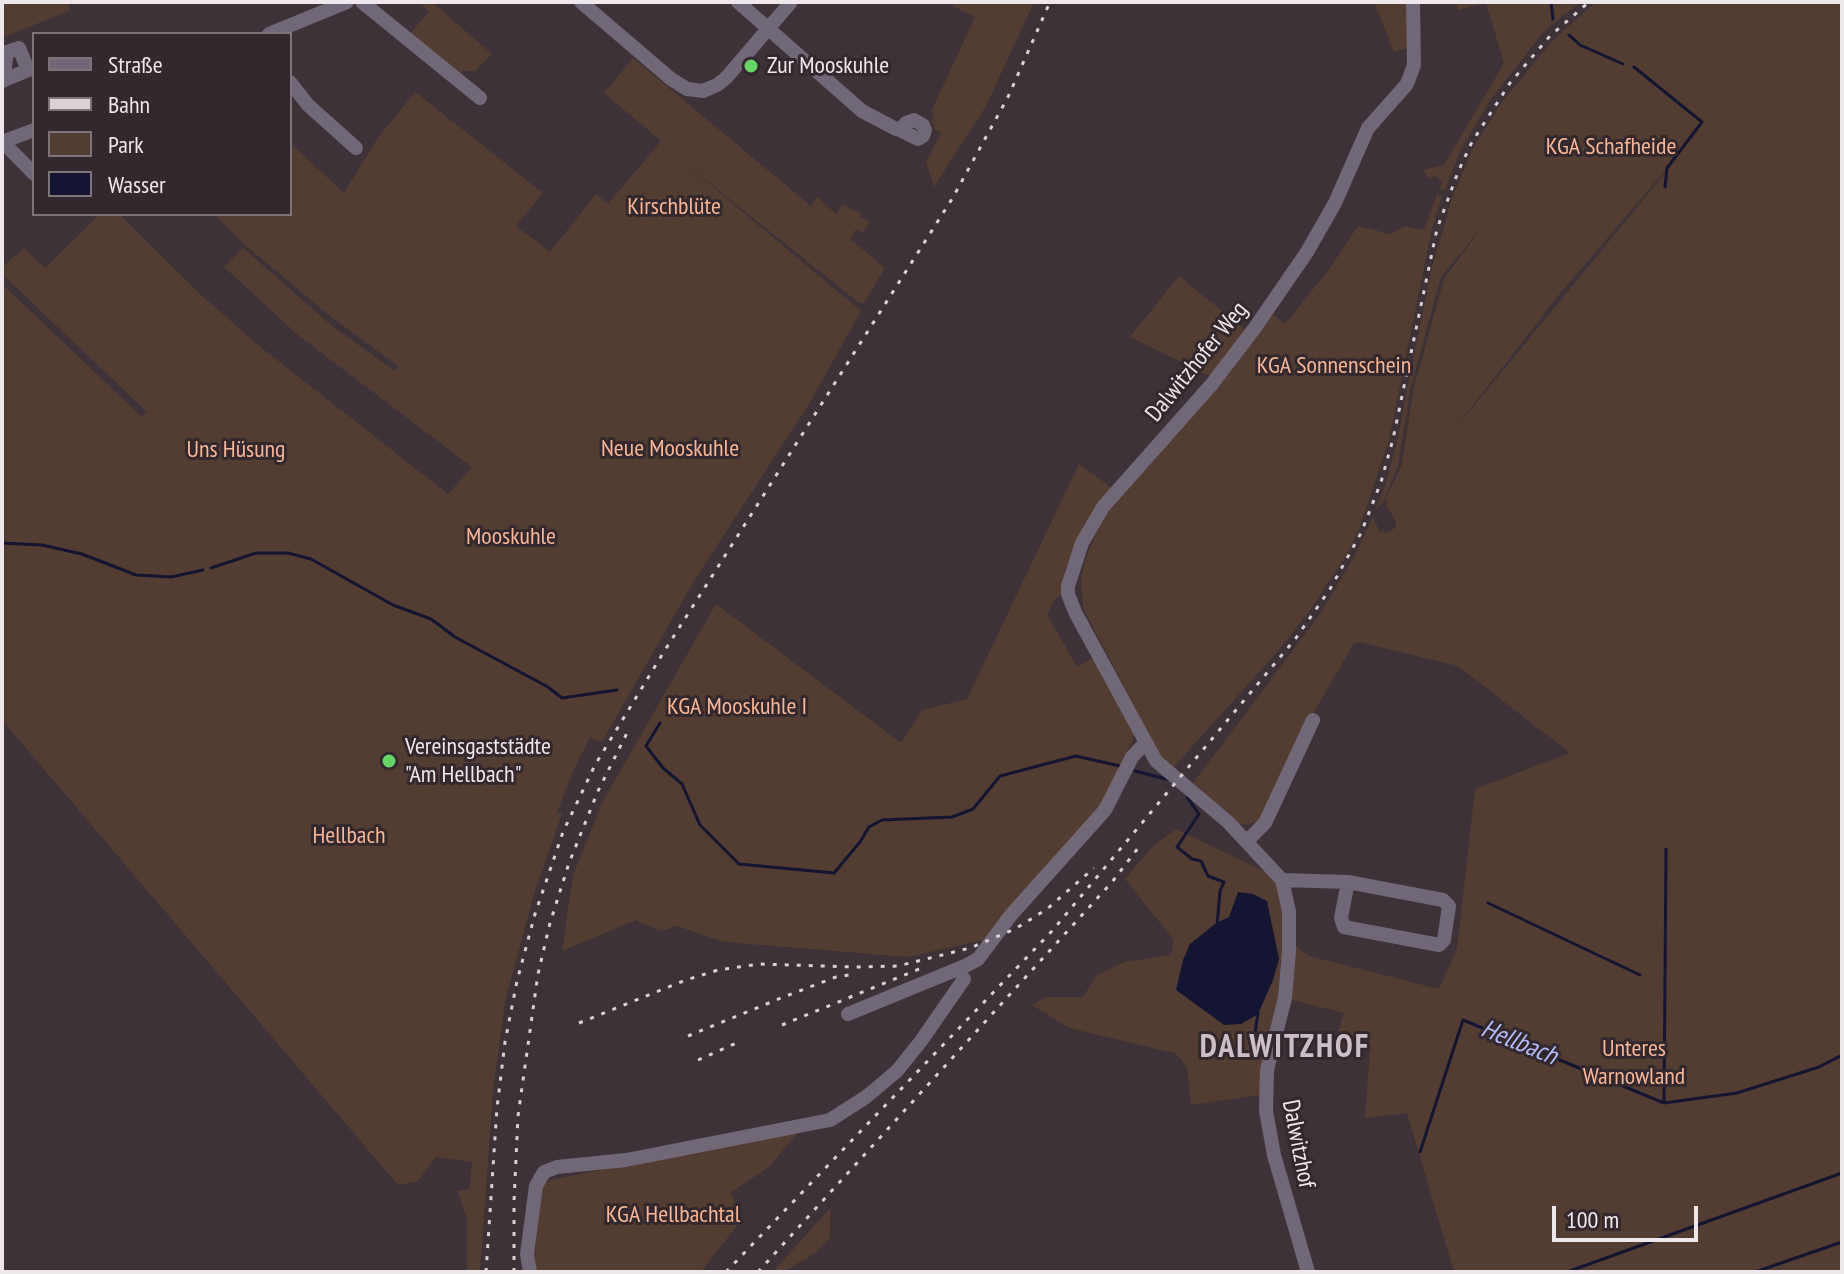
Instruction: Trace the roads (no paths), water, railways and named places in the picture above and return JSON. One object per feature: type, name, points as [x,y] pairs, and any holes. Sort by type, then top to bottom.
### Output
[{"type":"street","points":[[274,32],[347,2]]},
{"type":"street","points":[[362,2],[480,98]]},
{"type":"street","points":[[581,2],[671,79],[687,89],[703,91],[726,78],[791,2]]},
{"type":"street","points":[[738,2],[858,107],[900,130]]},
{"type":"street","name":"Dalwitzhofer Weg","points":[[1247,841],[1156,761],[1070,601],[1068,586],[1073,563],[1092,523],[1230,362],[1307,252],[1335,203],[1368,128],[1407,84],[1414,65],[1413,2]]},
{"type":"street","points":[[292,85],[308,105],[356,148]]},
{"type":"street","points":[[32,131],[3,142],[32,172]]},
{"type":"street","points":[[1313,720],[1265,823],[1247,841],[1282,880],[1348,882],[1443,900],[1449,906],[1444,940],[1439,945],[1344,927],[1341,918],[1348,882]]},
{"type":"street","points":[[848,1014],[978,959],[1011,915],[1100,817],[1113,798],[1132,757],[1145,743]]},
{"type":"street","name":"Dalwitzhof","points":[[1282,880],[1289,911],[1289,952],[1285,998],[1267,1070],[1266,1111],[1274,1155],[1308,1272]]},
{"type":"street","points":[[530,1272],[527,1254],[536,1186],[544,1172],[557,1167],[626,1160],[830,1120],[866,1097],[897,1071],[964,979]]},
{"type":"water","points":[[1238,892],[1253,894],[1267,901],[1279,959],[1258,1014],[1241,1024],[1224,1025],[1176,990],[1190,944],[1216,923],[1229,917]]},
{"type":"waterway","points":[[1551,2],[1553,19]]},
{"type":"waterway","points":[[1569,35],[1580,45],[1623,64]]},
{"type":"waterway","points":[[1634,67],[1702,122],[1667,168],[1665,187]]},
{"type":"waterway","name":"Hellbach","points":[[2,543],[42,545],[82,554],[136,575],[171,577],[203,570]]},
{"type":"waterway","name":"Hellbach","points":[[211,568],[256,553],[288,553],[311,559],[393,605],[431,619],[455,637],[548,687],[562,698],[617,690]]},
{"type":"waterway","name":"Hellbach","points":[[660,723],[646,746],[663,768],[682,784],[700,825],[739,864],[834,873],[869,827],[882,820],[952,817],[973,809],[1000,776],[1076,756],[1120,766]]},
{"type":"waterway","name":"Hellbach","points":[[1135,771],[1170,780]]},
{"type":"waterway","name":"Hellbach","points":[[1187,797],[1199,814],[1177,847],[1192,859],[1201,861],[1208,876],[1224,882],[1220,891],[1217,926]]},
{"type":"waterway","points":[[1664,1103],[1666,849]]},
{"type":"waterway","points":[[1488,903],[1640,975]]},
{"type":"waterway","name":"Hellbach","points":[[1255,1033],[1258,1013]]},
{"type":"waterway","name":"Hellbach","points":[[1420,1152],[1463,1020],[1664,1103],[1737,1093],[1819,1067],[1842,1055]]},
{"type":"waterway","points":[[1567,1272],[1842,1173]]},
{"type":"waterway","points":[[1755,1272],[1842,1242]]},
{"type":"railway","points":[[486,1272],[497,1108],[505,1042],[535,914],[563,832],[595,765],[665,650],[952,199],[1008,97],[1050,2]]},
{"type":"railway","points":[[726,1272],[1052,931],[1296,638],[1330,589],[1361,533],[1381,482],[1393,439],[1437,229],[1458,172],[1472,142],[1510,83],[1550,36],[1589,2]]},
{"type":"railway","points":[[514,1272],[518,1116],[538,974],[569,863],[598,791],[630,727]]},
{"type":"railway","points":[[758,1272],[1112,882],[1142,843]]},
{"type":"railway","points":[[579,1023],[718,970],[760,964],[898,966],[970,948],[1015,929],[1047,909],[1094,868]]},
{"type":"railway","points":[[782,1025],[919,969]]},
{"type":"railway","points":[[688,1036],[836,977],[855,974]]},
{"type":"railway","points":[[698,1060],[741,1041]]},
{"type":"place","name":"Zur Mooskuhle","points":[[751,66]]},
{"type":"place","name":"Vereinsgaststädte \"Am Hellbach\"","points":[[389,761]]},
{"type":"district","name":"DALWITZHOF","points":[[1285,1048]]},
{"type":"park label","name":"KGA Schafheide","points":[[1611,147]]},
{"type":"park label","name":"Kirschblüte","points":[[674,207]]},
{"type":"park label","name":"KGA Sonnenschein","points":[[1334,366]]},
{"type":"park label","name":"Neue Mooskuhle","points":[[670,449]]},
{"type":"park label","name":"Uns Hüsung","points":[[236,450]]},
{"type":"park label","name":"Mooskuhle","points":[[511,537]]},
{"type":"park label","name":"KGA Mooskuhle I","points":[[737,707]]},
{"type":"park label","name":"Unteres Warnowland","points":[[1634,1063]]},
{"type":"park label","name":"KGA Hellbachtal","points":[[673,1215]]}]
